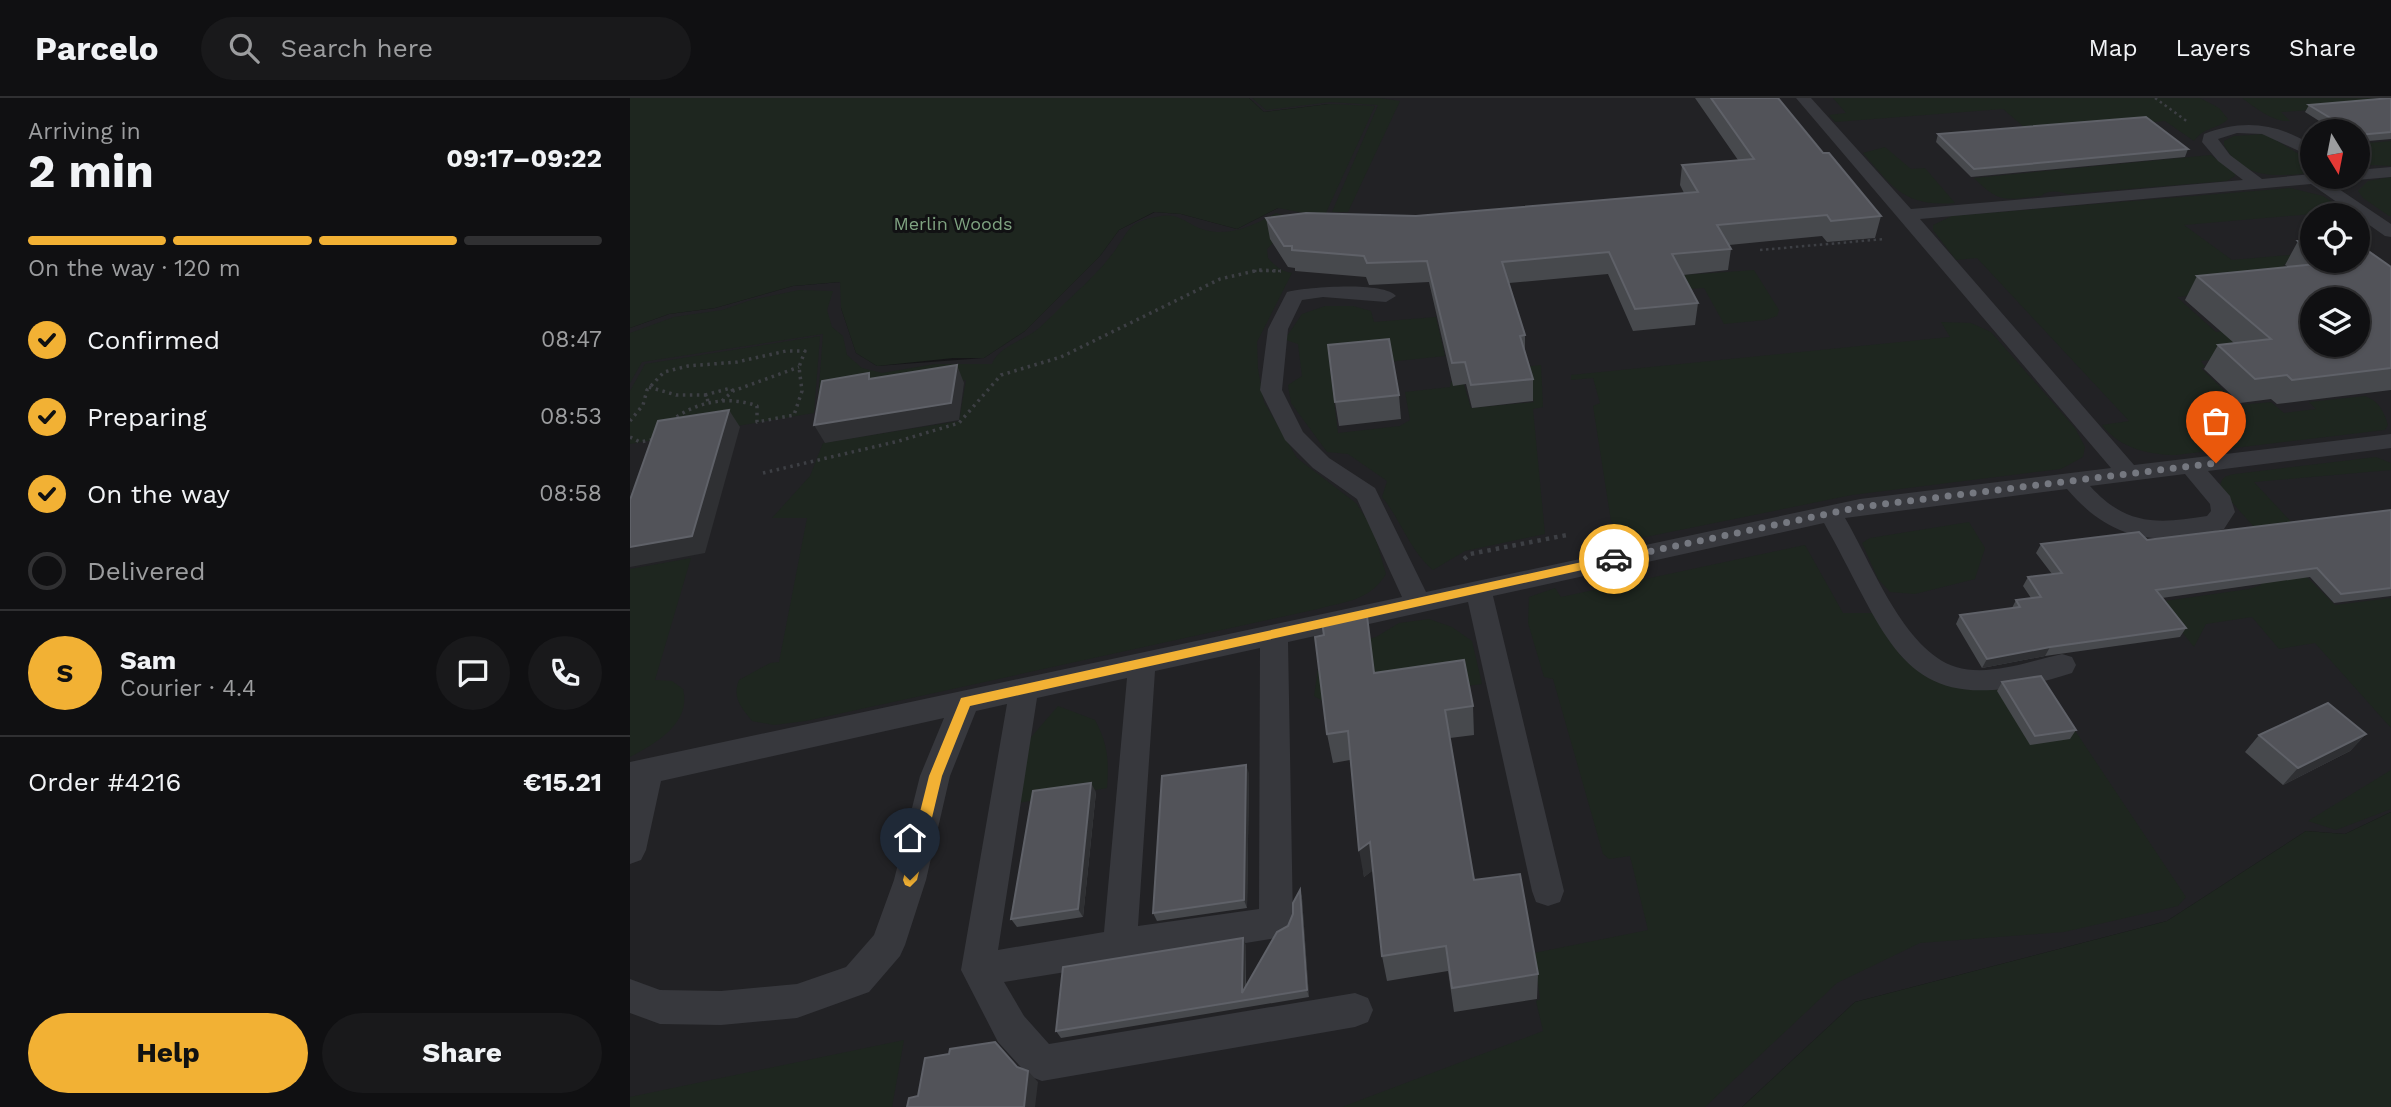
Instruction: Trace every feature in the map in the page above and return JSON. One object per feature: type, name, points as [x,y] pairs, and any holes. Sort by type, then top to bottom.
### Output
[{"type":"lane","points":[[1802,98],[1907,215],[2128,473]]},
{"type":"lane","points":[[2259,184],[2224,158],[2210,142],[2210,137],[2222,131],[2259,128],[2277,132],[2300,145]]},
{"type":"lane","points":[[2370,174],[2391,172]]},
{"type":"lane","points":[[1907,215],[2300,180]]},
{"type":"lane","points":[[2329,189],[2391,232]]},
{"type":"lane","points":[[1386,296],[1323,291],[1294,296],[1278,329],[1271,390],[1293,435],[1321,463],[1367,494],[1418,603]]},
{"type":"lane","points":[[630,850],[639,773],[1860,507],[2391,441]]},
{"type":"lane","points":[[2072,480],[2104,515],[2122,525],[2146,530],[2176,530],[2214,523],[2223,512],[2221,502],[2191,466]]},
{"type":"lane","points":[[1830,513],[1847,539],[1895,633],[1921,661],[1950,677],[1986,680],[2062,665]]},
{"type":"lane","points":[[1478,589],[1548,891]]},
{"type":"lane","points":[[978,970],[1120,945],[1276,922],[1274,635]]},
{"type":"lane","points":[[1120,945],[1142,664]]},
{"type":"lane","points":[[1024,689],[978,970],[1011,1029],[1042,1063],[1355,1010]]},
{"type":"lane","points":[[630,996],[660,1007],[720,1008],[797,1001],[857,980],[888,945],[910,880],[935,776],[965,702]]},
{"type":"path","points":[[2155,98],[2210,137]]},
{"type":"path","points":[[763,473],[899,441],[959,423],[1001,375],[1061,357],[1220,279],[1259,270],[1293,272],[1311,293]]},
{"type":"path","points":[[631,420],[643,405],[649,387],[657,377],[676,368],[737,362],[799,349],[805,351],[799,367],[802,373],[802,391],[794,415],[757,422],[757,406],[750,403],[722,402],[677,415],[670,423]]},
{"type":"path","points":[[722,402],[733,391],[799,367]]},
{"type":"path","points":[[649,387],[676,395],[705,395],[722,388],[731,388],[733,391]]},
{"type":"path","points":[[705,395],[708,404]]},
{"type":"path","points":[[630,437],[640,442],[658,439],[662,434]]},
{"type":"shaded area","points":[[1249,98],[2391,98],[2391,812],[2345,834],[2306,831],[2167,921],[1855,1002],[1742,1107],[630,1107],[630,328],[669,314],[715,308],[793,286],[841,282],[841,308],[856,353],[877,366],[984,358],[1025,331],[1100,256],[1119,230],[1155,212],[1181,214],[1237,229],[1278,208],[1329,104],[1264,112]]},
{"type":"green space","name":"Merlin Woods","points":[[630,98],[1249,98],[1264,112],[1329,104],[1375,106],[1324,217],[1278,208],[1237,229],[1181,214],[1154,212],[1119,230],[1100,256],[1025,331],[984,358],[953,358],[877,366],[856,353],[841,308],[840,282],[793,286],[715,308],[669,314],[630,328]]},
{"type":"green space","points":[[1252,98],[1380,98],[1400,101],[1348,212],[1332,212],[1378,105],[1330,102],[1266,110]]},
{"type":"green space","points":[[1833,98],[2200,98],[2219,108],[2228,119],[2202,133],[2194,141],[2165,121],[2031,133],[2003,109],[1835,122],[1829,115],[1846,113]]},
{"type":"green space","points":[[2242,98],[2391,98],[2391,104],[2281,112],[2290,121],[2283,121],[2271,117]]},
{"type":"green space","points":[[2266,134],[2300,155],[2300,174],[2262,174],[2241,165],[2224,145],[2224,141],[2234,136]]},
{"type":"green space","points":[[2391,141],[2391,166],[2370,165],[2370,143]]},
{"type":"green space","points":[[1885,147],[1911,169],[1925,168],[1955,203],[1924,202],[1902,193],[1892,185],[1863,153]]},
{"type":"green space","points":[[2211,155],[2235,173],[2235,176],[2227,181],[2067,194],[2054,192],[2011,199],[1991,193],[1974,178]]},
{"type":"green space","points":[[2391,177],[2391,216],[2363,198],[2358,191],[2370,189],[2370,181]]},
{"type":"green space","points":[[2290,188],[2323,196],[2334,203],[2300,203],[2300,215],[2184,225],[2232,260],[2300,254],[2300,263],[2283,265],[2311,287],[2301,284],[2177,297],[2216,332],[2300,323],[2300,350],[2201,361],[2205,367],[2201,368],[2239,405],[2271,402],[2284,413],[2316,409],[2309,402],[2365,396],[2383,411],[2388,425],[2385,430],[2176,455],[2145,452],[2126,445],[2102,425],[2129,421],[1977,258],[1956,260],[1933,230],[1933,225],[1952,216]]},
{"type":"green space","points":[[1276,213],[1332,233],[1276,240],[1267,249],[1268,258],[1273,263],[1292,273],[1257,342],[1258,369],[1264,402],[1297,458],[1356,503],[1373,529],[1386,574],[1372,590],[1348,602],[1318,609],[806,721],[774,725],[752,721],[739,702],[737,686],[739,680],[770,663],[779,662],[807,518],[772,518],[810,476],[823,443],[959,421],[966,380],[882,394],[817,412],[823,334],[642,362],[630,383],[630,333],[674,317],[722,310],[751,300],[799,290],[833,291],[827,310],[832,327],[843,336],[847,355],[862,368],[882,373],[935,364],[992,364],[1006,348],[1038,329],[1084,285],[1108,260],[1135,224],[1150,218],[1170,216],[1202,229],[1224,232],[1245,228]]},
{"type":"green space","points":[[1754,270],[1779,310],[1777,316],[1765,320],[1724,324],[1704,288],[1689,289],[1670,276]]},
{"type":"green space","points":[[1325,306],[1353,306],[1371,311],[1374,322],[1436,317],[1445,356],[1330,368],[1338,433],[1400,426],[1410,420],[1405,392],[1450,387],[1451,382],[1462,378],[1471,408],[1534,402],[1523,367],[1541,365],[1543,407],[1533,409],[1545,534],[1465,551],[1433,570],[1425,562],[1382,497],[1387,481],[1348,454],[1327,452],[1291,403],[1288,385],[1302,376],[1298,344],[1286,340],[1287,336],[1302,314]]},
{"type":"green space","points":[[1941,322],[1971,323],[1991,332],[2075,428],[2085,447],[2083,457],[2061,469],[1852,495],[1611,544],[1600,542],[1595,534],[1616,529],[1611,521],[1593,406],[1600,403],[1593,378],[1571,380],[1571,375],[1950,337]]},
{"type":"green space","points":[[820,336],[814,413],[630,444],[630,391],[645,364]]},
{"type":"green space","points":[[2376,457],[2391,463],[2391,470],[2254,482],[2295,526],[2263,531],[2254,527],[2220,489],[2224,478],[2235,474]]},
{"type":"green space","points":[[1969,522],[1985,548],[1975,579],[1915,594],[1890,592],[1878,579],[1862,543],[1870,538]]},
{"type":"green space","points":[[1805,545],[1843,613],[1874,613],[1902,657],[1925,673],[2015,683],[2060,708],[2186,897],[2178,906],[2064,932],[1920,943],[1837,983],[1705,1107],[1342,1107],[1543,1031],[1536,1001],[1540,999],[1534,953],[1648,930],[1630,856],[1609,859],[1603,854],[1553,679],[1544,677],[1528,623],[1529,597],[1555,588],[1561,597]]},
{"type":"green space","points":[[691,558],[655,680],[672,681],[683,689],[682,712],[677,722],[660,739],[630,757],[630,569]]},
{"type":"green space","points":[[2304,574],[2335,605],[2391,598],[2391,728],[2315,643],[2279,649],[2252,617],[2206,624],[2194,647],[2158,602],[2249,589],[2261,585],[2261,580]]},
{"type":"green space","points":[[1429,619],[1452,627],[1472,641],[1482,684],[1328,704],[1314,696],[1318,669],[1327,650],[1376,637],[1399,623]]},
{"type":"green space","points":[[1058,706],[1095,720],[1107,753],[1107,788],[1018,803],[1026,743]]},
{"type":"green space","points":[[2391,770],[2391,809],[2336,830],[2308,821]]},
{"type":"green space","points":[[2391,812],[2391,1107],[1742,1107],[1855,1002],[2167,921],[2306,831],[2345,834]]},
{"type":"green space","points":[[904,1040],[892,1107],[630,1107],[630,1097]]},
{"type":"building","points":[[1711,98],[1778,98],[1823,153],[1829,153],[1881,216],[1831,221],[1827,215],[1717,225],[1731,249],[1672,254],[1698,303],[1635,309],[1609,252],[1502,262],[1525,335],[1520,336],[1533,379],[1471,385],[1465,362],[1452,363],[1427,261],[1367,263],[1364,256],[1292,250],[1292,246],[1284,246],[1266,218],[1306,213],[1416,216],[1698,192],[1682,165],[1754,159]]},
{"type":"building","points":[[2391,98],[2391,132],[2370,134],[2370,119],[2332,119],[2309,105]]},
{"type":"building","points":[[2146,117],[2188,149],[1974,169],[1938,134]]},
{"type":"building","points":[[2370,252],[2391,267],[2391,368],[2292,380],[2287,375],[2255,379],[2218,345],[2271,339],[2197,276],[2300,266],[2300,273],[2370,273]]},
{"type":"building","points":[[1389,339],[1399,395],[1335,402],[1328,345]]},
{"type":"building","points":[[957,365],[951,403],[814,425],[822,381],[869,373],[869,379]]},
{"type":"building","points":[[729,410],[692,536],[630,547],[630,500],[658,421]]},
{"type":"building","points":[[2391,510],[2391,588],[2341,594],[2317,568],[2156,590],[2186,628],[2050,647],[1987,659],[1960,615],[2020,607],[2016,600],[2041,597],[2028,577],[2062,573],[2041,544],[2139,532],[2147,540]]},
{"type":"building","points":[[1367,616],[1374,673],[1464,660],[1473,706],[1445,710],[1474,880],[1520,874],[1538,974],[1452,988],[1446,946],[1382,956],[1370,842],[1359,850],[1348,731],[1327,734],[1315,637],[1324,635],[1322,622]]},
{"type":"building","points":[[2041,676],[2076,730],[2035,736],[2002,682]]},
{"type":"building","points":[[2328,703],[2366,734],[2298,768],[2259,735]]},
{"type":"building","points":[[1246,765],[1244,900],[1153,913],[1162,776]]},
{"type":"building","points":[[1091,783],[1078,909],[1011,919],[1033,791]]},
{"type":"building","points":[[1300,890],[1307,990],[1056,1031],[1063,967],[1243,938],[1242,993],[1277,932],[1288,926],[1293,914],[1293,903]]},
{"type":"building","points":[[995,1042],[1017,1067],[1028,1071],[1024,1107],[907,1107],[909,1098],[918,1096],[925,1058],[949,1054],[950,1049]]},
{"type":"way so far","points":[[1614,559],[1860,507],[2216,463]]},
{"type":"route","points":[[910,880],[935,776],[965,702],[1614,559]]}]
